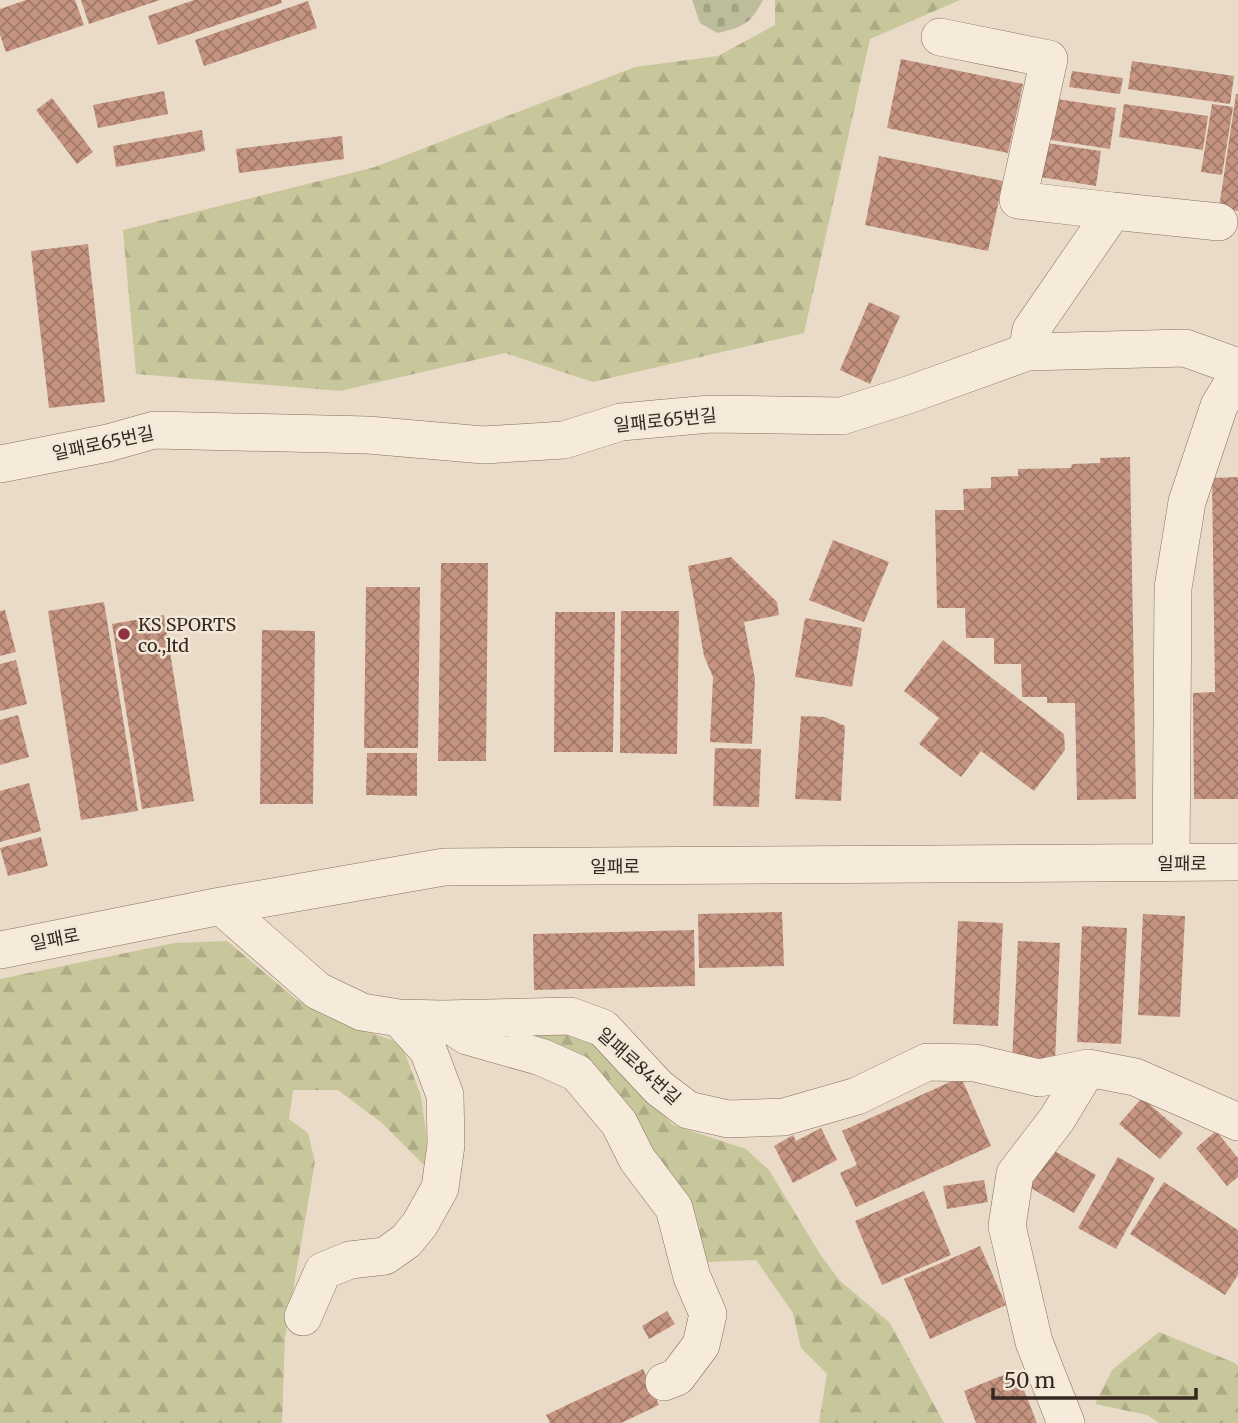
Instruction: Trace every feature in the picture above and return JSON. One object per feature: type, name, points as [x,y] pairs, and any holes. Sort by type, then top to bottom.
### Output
[{"type":"street","points":[[940,37],[1049,59],[1018,200],[1219,222]]},
{"type":"street","points":[[1027,352],[1031,330],[1113,211]]},
{"type":"street","name":"일패로65번길","points":[[0,464],[108,443],[154,429],[368,435],[484,445],[564,440],[621,422],[710,414],[842,416],[1027,352],[1185,348],[1238,367]]},
{"type":"street","points":[[1171,863],[1174,588],[1186,502],[1219,406],[1238,374]]},
{"type":"street","name":"일패로","points":[[0,950],[221,906],[444,867],[1238,862]]},
{"type":"street","name":"일패로84번길","points":[[221,906],[318,990],[362,1012],[400,1018],[442,1019],[570,1016],[603,1028],[659,1087],[688,1110],[728,1119],[783,1117],[833,1103],[857,1096],[927,1062],[975,1063],[1039,1078],[1088,1068],[1135,1077],[1238,1122]]},
{"type":"street","points":[[303,1317],[323,1271],[350,1260],[385,1256],[406,1241],[421,1224],[440,1188],[446,1145],[445,1094],[428,1050],[400,1018]]},
{"type":"street","points":[[442,1019],[467,1037],[541,1057],[577,1073],[619,1123],[637,1159],[674,1208],[692,1277],[708,1314],[701,1345],[677,1377],[664,1382]]},
{"type":"street","points":[[1066,1423],[1034,1342],[1007,1226],[1016,1174],[1057,1119],[1088,1068]]},
{"type":"green space","points":[[692,0],[763,0],[745,23],[717,33],[700,23]]},
{"type":"green space","points":[[775,0],[960,0],[870,39],[804,333],[593,382],[505,353],[340,391],[136,374],[123,230],[375,167],[635,67],[718,56],[775,25]]},
{"type":"green space","points":[[227,941],[297,1000],[362,1030],[401,1043],[421,1096],[427,1140],[425,1166],[382,1123],[338,1090],[293,1090],[289,1119],[308,1133],[315,1162],[285,1338],[282,1423],[0,1423],[0,979],[174,943]]},
{"type":"green space","points":[[479,1031],[564,1032],[600,1046],[673,1125],[746,1149],[769,1170],[820,1254],[840,1281],[890,1323],[944,1423],[819,1423],[827,1374],[801,1348],[793,1313],[756,1260],[707,1262],[663,1167],[580,1057]]},
{"type":"green space","points":[[1159,1332],[1238,1366],[1238,1423],[1159,1423],[1147,1415],[1095,1404],[1112,1370]]},
{"type":"building","points":[[26,0],[75,0],[84,25],[6,52],[0,35],[0,9]]},
{"type":"building","points":[[81,0],[160,0],[89,24]]},
{"type":"building","points":[[194,0],[281,0],[282,3],[158,45],[148,16]]},
{"type":"building","points":[[308,1],[317,28],[204,66],[195,40]]},
{"type":"building","points":[[901,59],[1023,84],[1008,153],[887,128]]},
{"type":"building","points":[[1132,61],[1234,76],[1230,104],[1128,89]]},
{"type":"building","points":[[1072,71],[1123,78],[1120,94],[1069,87]]},
{"type":"building","points":[[164,91],[168,114],[98,128],[93,105]]},
{"type":"building","points":[[1238,94],[1238,211],[1219,208]]},
{"type":"building","points":[[52,98],[93,152],[77,164],[36,110]]},
{"type":"building","points":[[1057,99],[1116,108],[1110,149],[1051,140]]},
{"type":"building","points":[[1124,104],[1208,116],[1203,150],[1119,137]]},
{"type":"building","points":[[1212,104],[1233,107],[1222,175],[1201,172]]},
{"type":"building","points":[[202,130],[205,151],[116,167],[113,146]]},
{"type":"building","points":[[342,136],[344,159],[239,173],[236,149]]},
{"type":"building","points":[[1046,143],[1101,151],[1096,186],[1040,177]]},
{"type":"building","points":[[879,156],[1003,181],[988,251],[865,225]]},
{"type":"building","points":[[88,244],[105,402],[49,408],[31,251]]},
{"type":"building","points":[[869,302],[900,316],[870,384],[840,370]]},
{"type":"building","points":[[1130,457],[1136,799],[1077,800],[1075,703],[1047,703],[1047,697],[1022,697],[1021,664],[994,664],[994,638],[966,638],[965,608],[937,608],[935,510],[964,510],[963,489],[991,488],[991,477],[1018,476],[1018,469],[1071,468],[1072,464],[1100,463],[1100,458]]},
{"type":"building","points":[[1238,477],[1238,799],[1194,799],[1193,693],[1215,692],[1212,478]]},
{"type":"building","points":[[833,540],[889,562],[864,622],[809,600]]},
{"type":"building","points":[[731,557],[777,602],[779,615],[744,622],[755,679],[752,744],[710,742],[713,677],[704,656],[688,566]]},
{"type":"building","points":[[441,563],[488,563],[486,761],[438,761]]},
{"type":"building","points":[[366,587],[420,587],[418,748],[364,748]]},
{"type":"building","points":[[104,602],[138,811],[81,820],[48,611]]},
{"type":"building","points":[[5,610],[16,652],[0,656],[0,611]]},
{"type":"building","points":[[621,611],[679,611],[677,754],[620,753]]},
{"type":"building","points":[[555,612],[615,612],[613,752],[554,752]]},
{"type":"building","points":[[164,615],[194,801],[142,809],[112,624]]},
{"type":"building","points":[[805,618],[862,628],[852,687],[795,677]]},
{"type":"building","points":[[262,630],[315,631],[313,804],[260,804]]},
{"type":"building","points":[[943,640],[1064,734],[1065,750],[1034,791],[981,751],[961,777],[919,744],[939,718],[904,691]]},
{"type":"building","points":[[16,660],[27,704],[0,711],[0,664]]},
{"type":"building","points":[[18,715],[29,757],[0,765],[0,720]]},
{"type":"building","points":[[801,716],[825,717],[845,726],[841,801],[795,799]]},
{"type":"building","points":[[715,748],[761,749],[759,807],[713,806]]},
{"type":"building","points":[[367,753],[417,753],[417,796],[366,795]]},
{"type":"building","points":[[29,783],[41,831],[0,842],[0,791]]},
{"type":"building","points":[[41,837],[48,866],[8,876],[0,848]]},
{"type":"building","points":[[782,912],[784,966],[699,968],[698,914]]},
{"type":"building","points":[[1143,914],[1185,916],[1180,1017],[1138,1015]]},
{"type":"building","points":[[958,921],[1003,923],[998,1026],[953,1024]]},
{"type":"building","points":[[1082,926],[1127,928],[1121,1044],[1077,1042]]},
{"type":"building","points":[[694,930],[695,986],[534,990],[533,934]]},
{"type":"building","points":[[1018,941],[1060,943],[1055,1062],[1012,1061]]},
{"type":"building","points":[[961,1077],[991,1146],[856,1207],[840,1173],[857,1165],[842,1131]]},
{"type":"building","points":[[1142,1098],[1183,1133],[1160,1159],[1119,1124]]},
{"type":"building","points":[[821,1128],[837,1160],[793,1183],[774,1146],[793,1135],[796,1141]]},
{"type":"building","points":[[1216,1131],[1238,1158],[1238,1177],[1227,1186],[1196,1148]]},
{"type":"building","points":[[1046,1146],[1096,1175],[1074,1213],[1024,1184]]},
{"type":"building","points":[[1118,1157],[1155,1178],[1116,1249],[1078,1228]]},
{"type":"building","points":[[984,1180],[988,1202],[947,1209],[943,1186]]},
{"type":"building","points":[[1164,1182],[1238,1230],[1238,1275],[1225,1295],[1130,1234]]},
{"type":"building","points":[[924,1191],[951,1255],[882,1285],[855,1221]]},
{"type":"building","points":[[980,1246],[1006,1305],[930,1339],[904,1279]]},
{"type":"building","points":[[667,1311],[675,1324],[649,1339],[642,1326]]},
{"type":"building","points":[[643,1369],[659,1405],[621,1423],[550,1423],[546,1415]]},
{"type":"building","points":[[1016,1370],[1037,1423],[976,1423],[964,1391]]},
{"type":"place","name":"KS SPORTS co.,ltd","points":[[124,634]]}]
